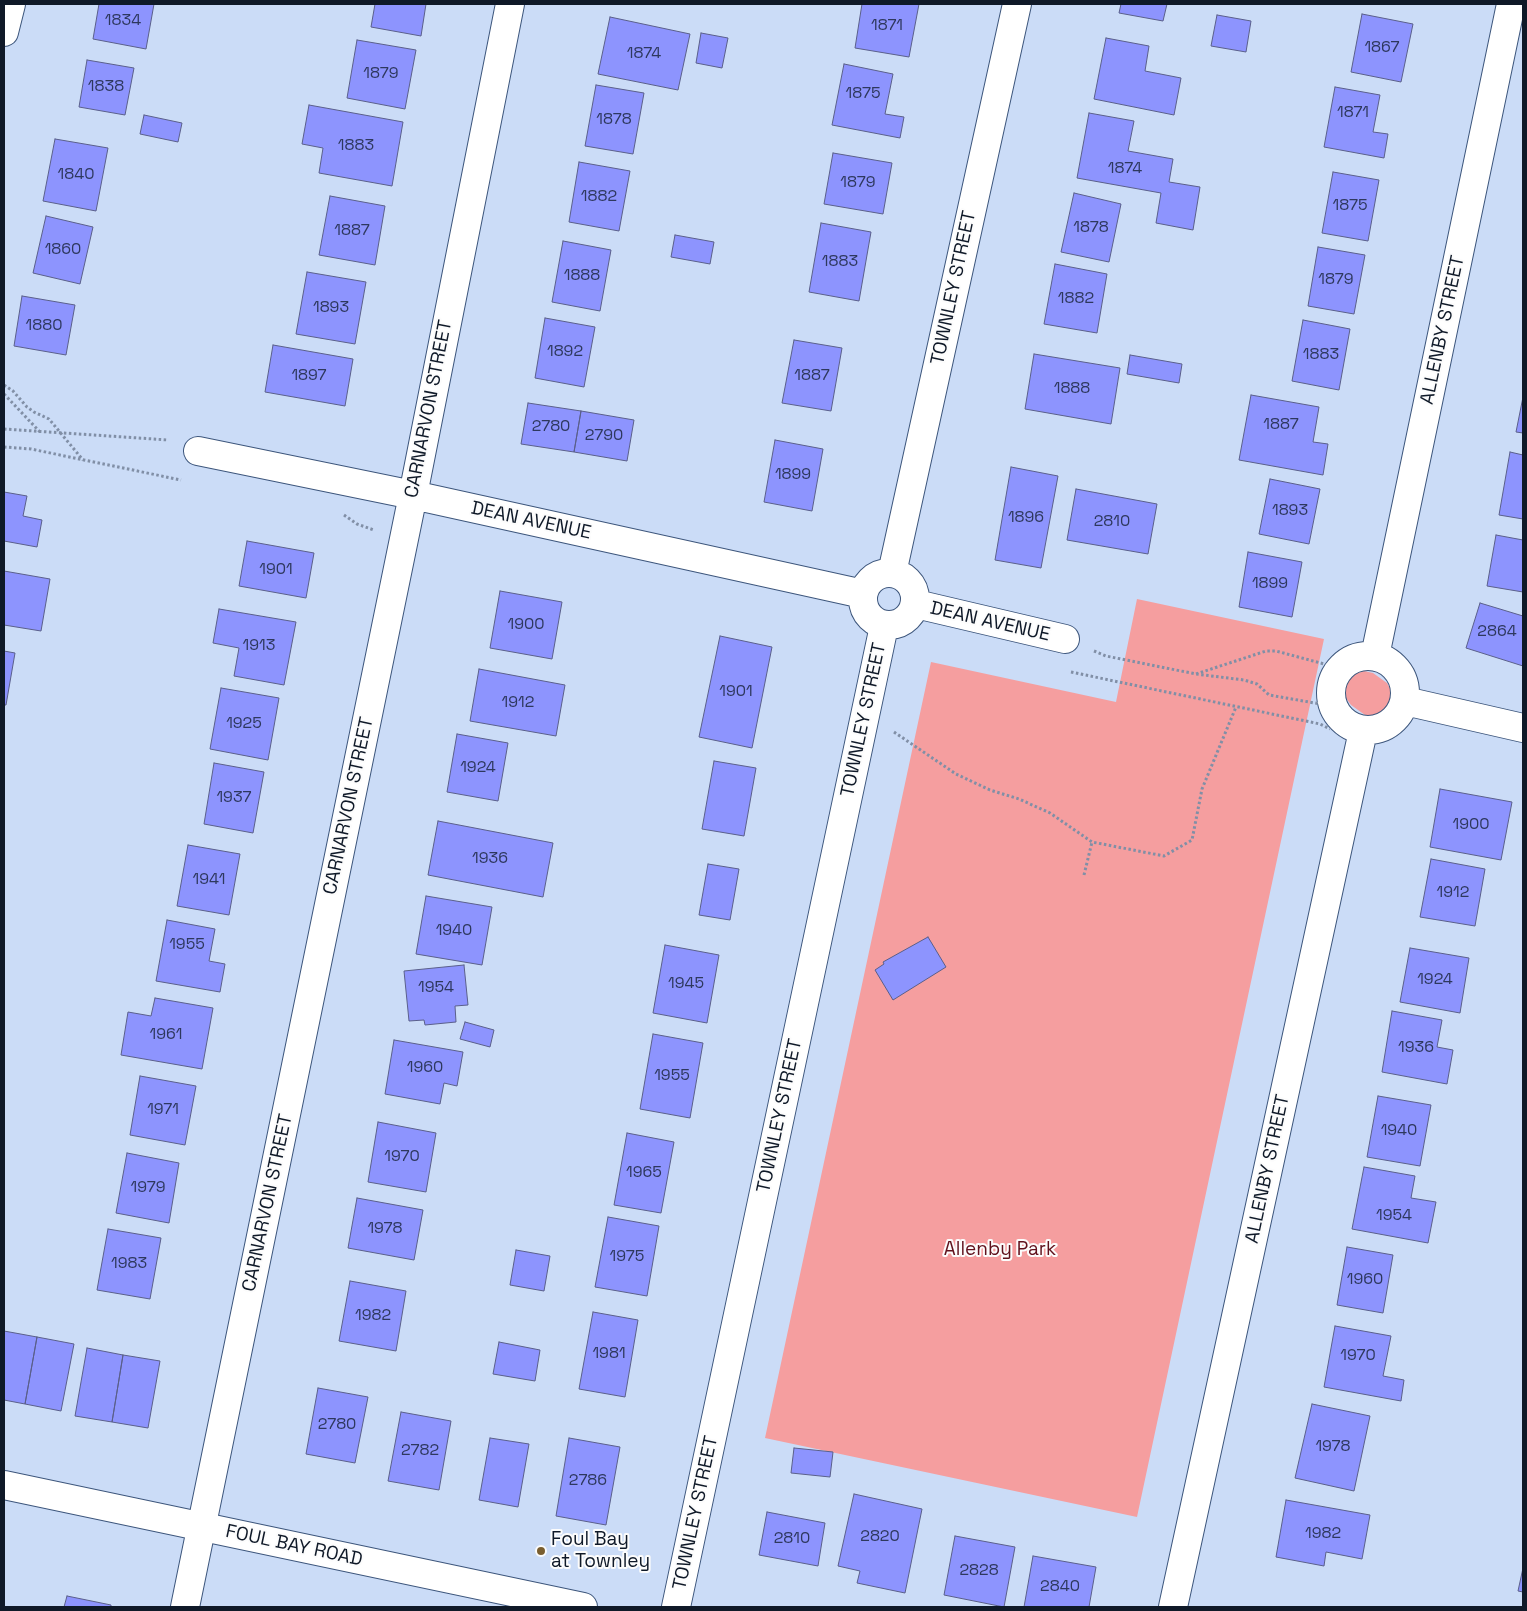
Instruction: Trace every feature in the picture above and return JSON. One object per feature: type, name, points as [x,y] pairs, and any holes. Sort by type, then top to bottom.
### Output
[{"type":"street","points":[[4,32],[11,4]]},
{"type":"street","name":"CARNARVON STREET","points":[[184,1607],[413,495],[510,4]]},
{"type":"street","name":"TOWNLEY STREET","points":[[892,573],[1017,4]]},
{"type":"street","name":"ALLENBY STREET","points":[[1375,656],[1511,4]]},
{"type":"street","name":"DEAN AVENUE","points":[[198,451],[413,495],[863,594]]},
{"type":"street","points":[[892,573],[902,576],[910,584],[915,594],[916,604],[909,617],[898,625],[884,626],[874,622],[867,614],[863,605],[863,594],[867,585],[874,578],[882,574],[892,573]]},
{"type":"street","name":"DEAN AVENUE","points":[[916,604],[1065,639]]},
{"type":"street","name":"TOWNLEY STREET","points":[[676,1607],[884,626]]},
{"type":"street","points":[[1375,656],[1392,665],[1403,681],[1405,701],[1397,718],[1381,729],[1362,737],[1344,723],[1332,706],[1331,686],[1339,668],[1356,658],[1375,656]]},
{"type":"street","points":[[1405,701],[1523,728]]},
{"type":"street","name":"ALLENBY STREET","points":[[1173,1607],[1362,737]]},
{"type":"street","name":"FOUL BAY ROAD","points":[[4,1485],[583,1607]]},
{"type":"path","points":[[4,385],[13,390],[27,407],[49,419],[83,460]]},
{"type":"path","points":[[4,394],[40,433]]},
{"type":"path","points":[[4,429],[40,433],[180,441],[198,451]]},
{"type":"path","points":[[1332,706],[1268,695],[1257,684],[1244,680],[1196,674],[1106,656],[1065,639],[1064,670],[1320,724],[1362,737]]},
{"type":"path","points":[[1196,674],[1266,651],[1276,651],[1339,668]]},
{"type":"path","points":[[866,712],[956,774],[990,790],[1050,813],[1092,842],[1164,856],[1192,840],[1202,790],[1236,707]]},
{"type":"path","points":[[1084,875],[1092,842]]},
{"type":"green space","name":"Allenby Park","points":[[1137,599],[1324,639],[1137,1517],[765,1438],[931,662],[1116,702]]},
{"type":"green space","points":[[1364,671],[1373,673],[1387,683],[1392,692],[1392,701],[1388,709],[1373,717],[1365,715],[1351,705],[1346,698],[1345,688],[1348,680],[1355,674]]},
{"type":"building","points":[[99,4],[154,4],[146,49],[93,39]]},
{"type":"building","points":[[375,4],[426,4],[421,36],[371,27]]},
{"type":"building","points":[[862,4],[919,4],[909,57],[855,48]]},
{"type":"building","points":[[1121,4],[1167,4],[1163,21],[1119,13]]},
{"type":"building","points":[[1362,14],[1413,24],[1401,82],[1351,72]]},
{"type":"building","points":[[1217,15],[1251,21],[1246,52],[1211,46]]},
{"type":"building","points":[[610,17],[690,34],[678,90],[598,74]]},
{"type":"building","points":[[701,33],[728,38],[722,68],[696,63]]},
{"type":"building","points":[[1106,38],[1149,46],[1145,71],[1181,78],[1174,115],[1094,99]]},
{"type":"building","points":[[357,40],[416,50],[405,109],[347,98]]},
{"type":"building","points":[[87,60],[134,68],[125,115],[79,107]]},
{"type":"building","points":[[844,64],[893,74],[885,114],[904,117],[900,138],[832,125]]},
{"type":"building","points":[[596,85],[644,93],[633,154],[585,146]]},
{"type":"building","points":[[1335,87],[1380,95],[1373,132],[1388,134],[1384,158],[1324,147]]},
{"type":"building","points":[[309,105],[403,122],[392,186],[319,173],[323,148],[302,144]]},
{"type":"building","points":[[1089,113],[1134,121],[1128,151],[1173,159],[1169,182],[1200,187],[1193,230],[1156,223],[1161,193],[1077,178]]},
{"type":"building","points":[[144,115],[182,123],[178,142],[140,134]]},
{"type":"building","points":[[55,139],[108,148],[96,211],[43,201]]},
{"type":"building","points":[[833,153],[892,163],[883,214],[824,204]]},
{"type":"building","points":[[579,162],[630,171],[619,231],[569,222]]},
{"type":"building","points":[[1333,172],[1379,180],[1368,241],[1322,233]]},
{"type":"building","points":[[1074,193],[1121,204],[1109,262],[1061,252]]},
{"type":"building","points":[[330,196],[385,206],[375,265],[319,255]]},
{"type":"building","points":[[46,216],[93,227],[80,284],[33,273]]},
{"type":"building","points":[[821,223],[871,232],[859,301],[809,292]]},
{"type":"building","points":[[675,235],[714,242],[710,264],[671,257]]},
{"type":"building","points":[[563,241],[611,250],[600,311],[552,302]]},
{"type":"building","points":[[1318,247],[1365,255],[1354,314],[1308,306]]},
{"type":"building","points":[[1055,264],[1107,274],[1097,333],[1044,324]]},
{"type":"building","points":[[307,272],[366,282],[355,344],[296,334]]},
{"type":"building","points":[[22,296],[75,305],[66,355],[14,346]]},
{"type":"building","points":[[545,318],[595,327],[584,387],[535,378]]},
{"type":"building","points":[[1303,320],[1350,329],[1339,390],[1292,381]]},
{"type":"building","points":[[794,340],[842,348],[831,411],[782,403]]},
{"type":"building","points":[[273,345],[353,359],[345,406],[265,392]]},
{"type":"building","points":[[1034,354],[1120,368],[1111,424],[1025,409]]},
{"type":"building","points":[[1130,355],[1182,364],[1179,383],[1127,374]]},
{"type":"building","points":[[1251,395],[1319,407],[1313,442],[1328,444],[1323,475],[1239,460]]},
{"type":"building","points":[[1523,397],[1523,433],[1516,432]]},
{"type":"building","points":[[528,403],[581,411],[574,452],[521,444]]},
{"type":"building","points":[[581,411],[634,420],[627,461],[574,452]]},
{"type":"building","points":[[775,440],[823,449],[812,511],[764,502]]},
{"type":"building","points":[[1510,452],[1523,455],[1523,519],[1499,515]]},
{"type":"building","points":[[1011,467],[1058,476],[1041,568],[995,560]]},
{"type":"building","points":[[1270,479],[1320,489],[1309,544],[1259,534]]},
{"type":"building","points":[[1076,489],[1157,504],[1148,554],[1067,540]]},
{"type":"building","points":[[4,492],[27,496],[23,516],[42,520],[37,547],[4,541]]},
{"type":"building","points":[[1496,535],[1523,540],[1523,592],[1487,586]]},
{"type":"building","points":[[247,541],[314,553],[306,598],[239,586]]},
{"type":"building","points":[[1248,552],[1302,562],[1292,617],[1239,607]]},
{"type":"building","points":[[4,571],[50,579],[41,631],[4,625]]},
{"type":"building","points":[[500,591],[562,602],[552,659],[490,648]]},
{"type":"building","points":[[1480,603],[1523,616],[1523,666],[1466,648]]},
{"type":"building","points":[[219,609],[296,622],[284,685],[234,676],[239,648],[213,643]]},
{"type":"building","points":[[720,636],[772,647],[752,748],[699,737]]},
{"type":"building","points":[[4,651],[15,653],[6,705],[4,705]]},
{"type":"building","points":[[479,669],[565,685],[556,736],[470,721]]},
{"type":"building","points":[[221,688],[279,698],[268,760],[210,749]]},
{"type":"building","points":[[457,734],[508,743],[498,801],[447,792]]},
{"type":"building","points":[[714,761],[756,768],[744,836],[702,829]]},
{"type":"building","points":[[214,763],[264,772],[253,833],[204,824]]},
{"type":"building","points":[[1440,789],[1512,802],[1501,860],[1430,847]]},
{"type":"building","points":[[438,821],[553,843],[543,897],[428,875]]},
{"type":"building","points":[[188,845],[240,854],[229,915],[177,906]]},
{"type":"building","points":[[1431,859],[1485,869],[1475,926],[1420,917]]},
{"type":"building","points":[[708,864],[739,869],[730,920],[699,915]]},
{"type":"building","points":[[426,896],[492,907],[482,965],[416,954]]},
{"type":"building","points":[[167,920],[215,929],[209,961],[225,964],[220,992],[156,981]]},
{"type":"building","points":[[928,937],[946,967],[893,1000],[875,970],[884,964],[883,962]]},
{"type":"building","points":[[665,945],[719,955],[707,1023],[653,1013]]},
{"type":"building","points":[[1410,948],[1469,958],[1460,1013],[1400,1002]]},
{"type":"building","points":[[464,965],[468,1005],[455,1006],[456,1022],[425,1025],[424,1020],[409,1021],[404,971]]},
{"type":"building","points":[[155,998],[213,1008],[202,1069],[121,1055],[128,1012],[151,1016]]},
{"type":"building","points":[[1392,1011],[1442,1020],[1437,1047],[1453,1050],[1447,1084],[1382,1072]]},
{"type":"building","points":[[465,1022],[494,1030],[490,1047],[460,1039]]},
{"type":"building","points":[[653,1034],[703,1043],[690,1118],[640,1109]]},
{"type":"building","points":[[394,1040],[463,1052],[457,1086],[444,1083],[440,1104],[385,1094]]},
{"type":"building","points":[[140,1076],[196,1086],[185,1145],[130,1135]]},
{"type":"building","points":[[1378,1096],[1431,1105],[1420,1166],[1367,1157]]},
{"type":"building","points":[[378,1122],[436,1133],[426,1192],[368,1182]]},
{"type":"building","points":[[627,1133],[674,1142],[661,1213],[614,1205]]},
{"type":"building","points":[[127,1153],[179,1163],[169,1223],[116,1213]]},
{"type":"building","points":[[1364,1167],[1415,1176],[1411,1198],[1436,1202],[1428,1243],[1352,1229]]},
{"type":"building","points":[[357,1198],[423,1210],[414,1260],[348,1248]]},
{"type":"building","points":[[608,1217],[659,1226],[647,1296],[595,1287]]},
{"type":"building","points":[[108,1229],[161,1238],[150,1299],[97,1290]]},
{"type":"building","points":[[1347,1247],[1393,1255],[1383,1313],[1337,1305]]},
{"type":"building","points":[[516,1250],[550,1256],[544,1291],[510,1285]]},
{"type":"building","points":[[350,1281],[406,1291],[396,1351],[339,1341]]},
{"type":"building","points":[[593,1312],[638,1320],[625,1397],[579,1389]]},
{"type":"building","points":[[1335,1326],[1391,1336],[1383,1376],[1404,1380],[1401,1401],[1324,1387]]},
{"type":"building","points":[[4,1331],[37,1337],[25,1404],[4,1400]]},
{"type":"building","points":[[37,1337],[74,1344],[61,1411],[25,1404]]},
{"type":"building","points":[[499,1342],[540,1350],[535,1381],[493,1374]]},
{"type":"building","points":[[87,1348],[123,1355],[112,1422],[75,1416]]},
{"type":"building","points":[[123,1355],[160,1361],[148,1428],[112,1422]]},
{"type":"building","points":[[318,1388],[368,1397],[355,1463],[306,1454]]},
{"type":"building","points":[[1312,1404],[1370,1416],[1354,1491],[1295,1478]]},
{"type":"building","points":[[401,1412],[451,1421],[439,1490],[388,1481]]},
{"type":"building","points":[[490,1438],[529,1444],[518,1507],[479,1500]]},
{"type":"building","points":[[569,1438],[620,1447],[606,1525],[556,1516]]},
{"type":"building","points":[[794,1448],[833,1452],[830,1477],[791,1473]]},
{"type":"building","points":[[854,1494],[922,1509],[905,1593],[857,1583],[860,1571],[838,1566]]},
{"type":"building","points":[[1286,1500],[1370,1515],[1362,1559],[1326,1552],[1324,1566],[1276,1557]]},
{"type":"building","points":[[767,1512],[825,1523],[818,1566],[759,1555]]},
{"type":"building","points":[[955,1536],[1015,1547],[1004,1607],[944,1595]]},
{"type":"building","points":[[1033,1556],[1096,1567],[1089,1607],[1024,1607]]},
{"type":"building","points":[[1523,1568],[1523,1592],[1518,1591]]},
{"type":"building","points":[[67,1596],[111,1605],[111,1607],[64,1607]]},
{"type":"place","name":"Foul Bay at Townley","points":[[541,1551]]}]
